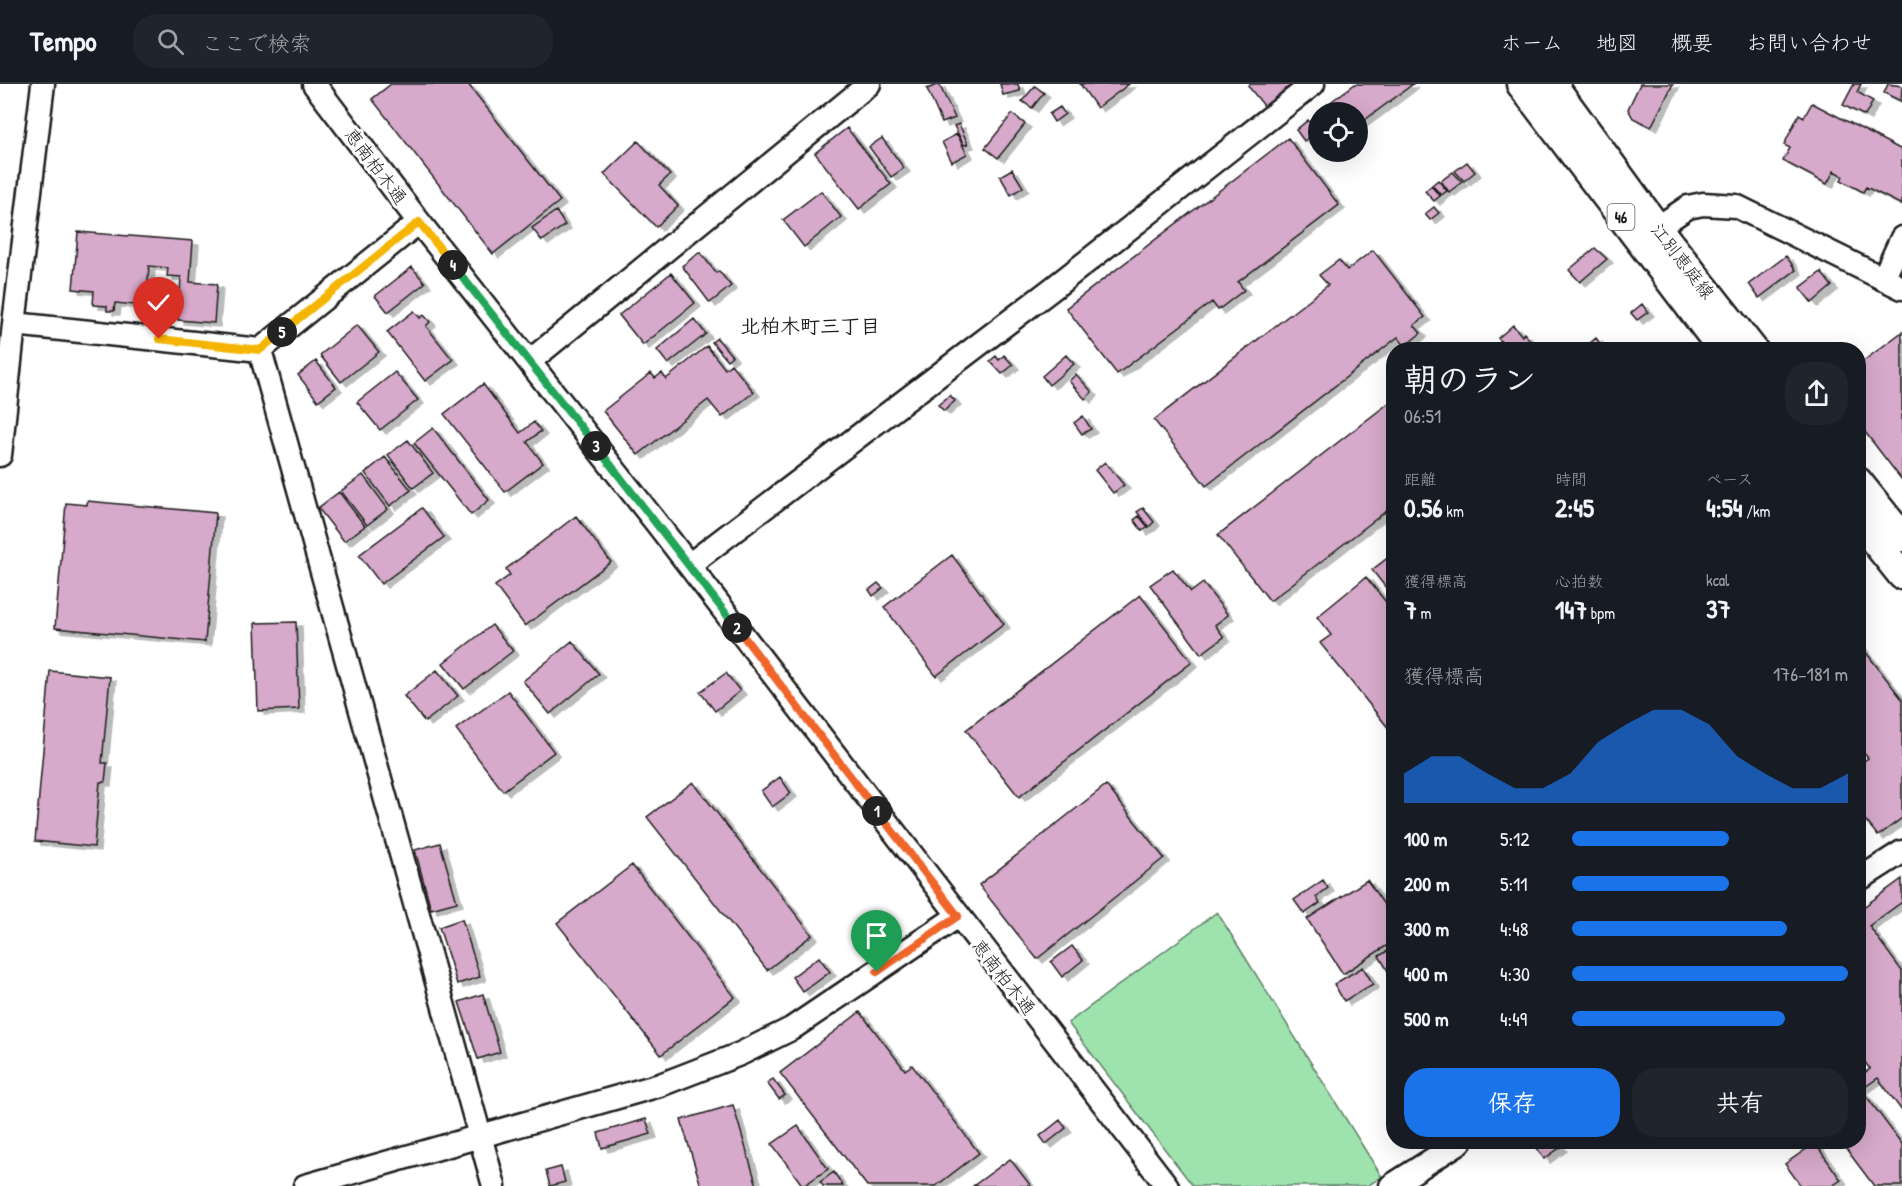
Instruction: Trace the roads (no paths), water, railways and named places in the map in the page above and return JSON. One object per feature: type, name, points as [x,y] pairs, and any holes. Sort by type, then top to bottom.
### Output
[{"type":"main road","name":"江別恵庭線","points":[[1521,84],[1652,239],[1746,342]]},
{"type":"main road","name":"江別恵庭線","points":[[1552,84],[1718,342]]},
{"type":"main road","points":[[1866,494],[1897,539],[1902,575]]},
{"type":"main road","points":[[1866,524],[1897,539]]},
{"type":"street","points":[[0,455],[43,84]]},
{"type":"street","name":"恵南柏木通","points":[[314,84],[419,222],[689,565],[1167,1186]]},
{"type":"street","points":[[530,361],[869,84]]},
{"type":"street","points":[[689,565],[1052,289],[1313,84]]},
{"type":"street","points":[[1652,239],[1688,207],[1703,204],[1736,206],[1892,283],[1902,238]]},
{"type":"street","points":[[14,324],[260,350],[419,222]]},
{"type":"street","points":[[260,350],[494,1186]]},
{"type":"street","points":[[1866,875],[1902,852]]},
{"type":"street","points":[[305,1186],[660,1084],[740,1054],[791,1029],[958,916]]},
{"type":"street","points":[[1391,1186],[1449,1149]]},
{"type":"district","name":"北柏木町三丁目","points":[[810,325]]}]
